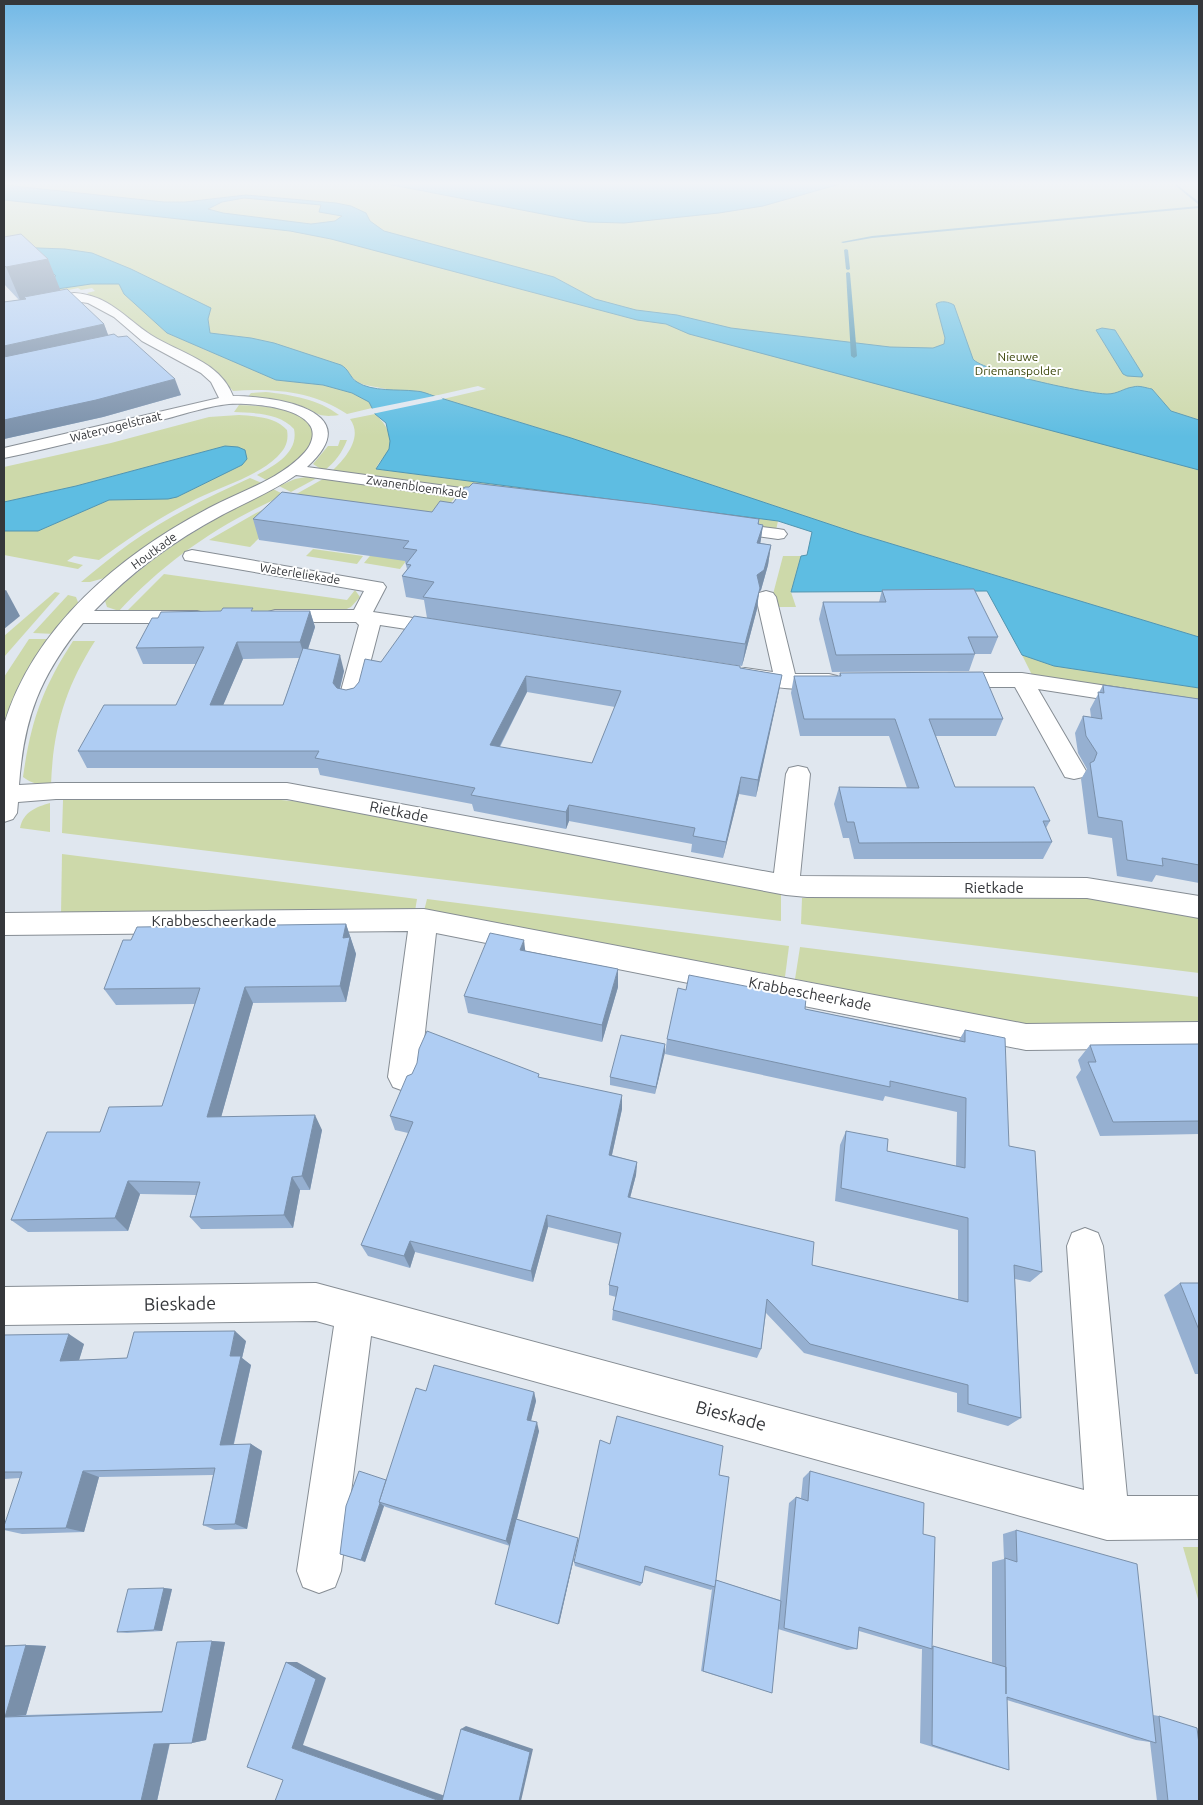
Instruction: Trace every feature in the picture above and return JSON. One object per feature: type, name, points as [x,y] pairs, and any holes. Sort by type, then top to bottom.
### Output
[{"type":"street","points":[[4,311],[69,298],[84,298],[117,313],[147,338],[173,350],[210,375],[226,393],[227,400]]},
{"type":"street","points":[[128,342],[147,338]]},
{"type":"street","name":"Watervogelstraat","points":[[4,453],[227,400]]},
{"type":"street","name":"Houtkade","points":[[5,803],[12,744],[18,716],[29,690],[47,657],[76,617],[115,580],[163,543],[208,516],[294,470],[317,447],[321,431],[318,423],[299,410],[257,401],[227,400]]},
{"type":"street","name":"Zwanenbloemkade","points":[[294,470],[513,500]]},
{"type":"street","points":[[709,525],[778,534]]},
{"type":"street","name":"Waterleliekade","points":[[192,556],[376,587],[362,616]]},
{"type":"street","points":[[766,597],[786,681]]},
{"type":"street","points":[[76,617],[216,616]]},
{"type":"street","points":[[256,616],[362,616],[465,632]]},
{"type":"street","points":[[350,698],[370,624],[362,616]]},
{"type":"street","points":[[725,672],[786,681],[845,681]]},
{"type":"street","points":[[933,680],[1022,680],[1199,707]]},
{"type":"street","points":[[1022,680],[1074,771]]},
{"type":"street","points":[[786,885],[798,774]]},
{"type":"street","name":"Rietkade","points":[[5,803],[56,791],[287,791],[807,888],[1087,888],[1199,907]]},
{"type":"street","points":[[404,1077],[424,920]]},
{"type":"street","name":"Krabbescheerkade","points":[[4,924],[424,920],[1026,1037],[1199,1035]]},
{"type":"street","points":[[1085,1246],[1107,1518]]},
{"type":"street","name":"Bieskade","points":[[4,1306],[316,1302],[1107,1518],[1199,1517]]},
{"type":"street","points":[[319,1571],[355,1314]]},
{"type":"green space","name":"Nieuwe Driemanspolder","points":[[126,268],[1199,268],[1199,637],[859,534],[571,438],[443,399],[486,389],[478,386],[434,396],[418,391],[397,391],[365,385],[357,382],[350,375],[251,338],[210,333],[208,319],[210,309]]},
{"type":"green space","points":[[91,284],[119,284],[124,294],[167,333],[276,380],[323,385],[352,393],[369,402],[372,408],[347,414],[320,400],[292,393],[262,390],[233,391],[225,382],[192,357],[160,342],[123,314],[87,293],[95,291],[92,288],[81,290],[78,288],[60,292],[57,289]]},
{"type":"green space","points":[[266,392],[314,401],[339,415],[325,416],[288,403],[246,399],[251,393]]},
{"type":"green space","points":[[239,405],[282,409],[302,418],[310,425],[315,434],[302,457],[291,467],[268,481],[257,475],[284,458],[289,452],[295,437],[294,429],[282,420],[267,415],[234,412]]},
{"type":"green space","points":[[375,414],[385,425],[390,439],[389,449],[376,469],[778,521],[776,530],[331,472],[346,455],[354,441],[354,426],[350,419]]},
{"type":"green space","points":[[239,415],[271,420],[287,430],[287,442],[282,451],[269,464],[259,470],[171,512],[99,560],[74,556],[67,561],[83,565],[78,569],[4,555],[4,531],[38,531],[109,500],[177,497],[242,465],[225,446],[76,486],[4,502],[4,467],[111,443],[209,417]]},
{"type":"green space","points":[[340,440],[347,440],[335,461],[328,468],[324,471],[313,464],[328,446],[338,446]]},
{"type":"green space","points":[[250,478],[262,483],[215,506],[108,577],[90,582],[81,582],[143,534],[203,500]]},
{"type":"green space","points":[[317,478],[291,492],[279,486],[295,479]]},
{"type":"green space","points":[[323,479],[456,496],[400,569],[364,563],[389,533],[289,509],[250,547],[209,540],[256,513],[291,497]]},
{"type":"green space","points":[[273,489],[285,495],[239,517],[196,544],[156,575],[119,611],[107,607],[105,601],[163,552],[227,512]]},
{"type":"green space","points":[[313,549],[363,556],[357,564],[306,556]]},
{"type":"green space","points":[[783,556],[801,556],[791,592],[796,607],[773,607],[772,598]]},
{"type":"green space","points":[[164,574],[347,600],[355,590],[360,597],[351,607],[340,612],[127,611]]},
{"type":"green space","points":[[55,592],[60,593],[4,657],[4,636]]},
{"type":"green space","points":[[68,595],[76,597],[79,605],[55,634],[33,633]]},
{"type":"green space","points":[[29,639],[52,639],[13,710],[4,735],[4,677]]},
{"type":"green space","points":[[73,641],[95,641],[76,675],[62,710],[54,745],[51,785],[36,784],[23,777],[34,722],[53,675]]},
{"type":"green space","points":[[1022,655],[1054,666],[1199,688],[1199,700],[1032,675]]},
{"type":"green space","points":[[63,800],[281,800],[304,802],[781,893],[781,921],[62,833]]},
{"type":"green space","points":[[50,803],[50,832],[20,828],[27,814],[35,808]]},
{"type":"green space","points":[[62,854],[417,899],[415,911],[61,915]]},
{"type":"green space","points":[[1088,896],[1199,916],[1199,973],[801,924],[802,898]]},
{"type":"green space","points":[[427,899],[789,946],[785,977],[424,911]]},
{"type":"green space","points":[[800,947],[1199,997],[1199,1024],[1027,1026],[795,979]]},
{"type":"green space","points":[[1183,1547],[1199,1547],[1199,1599],[1198,1599]]},
{"type":"water","points":[[48,268],[129,268],[211,308],[208,319],[210,333],[274,343],[341,365],[355,380],[363,385],[377,389],[425,393],[571,438],[859,534],[1199,637],[1199,688],[1054,666],[1022,655],[987,591],[791,592],[801,556],[807,555],[812,532],[778,521],[376,469],[389,449],[390,441],[386,423],[375,414],[369,402],[352,393],[323,385],[276,380],[167,333],[124,294],[119,284],[91,284],[57,289],[39,279],[56,276]]},
{"type":"water","points":[[441,268],[522,268],[554,277],[595,299],[636,310],[677,315],[731,328],[890,347],[933,348],[944,344],[945,338],[936,304],[947,302],[954,305],[973,359],[980,364],[1036,381],[1096,393],[1111,394],[1135,386],[1152,389],[1171,411],[1199,420],[1199,470],[689,334],[666,324],[637,320]]},
{"type":"water","points":[[1102,328],[1115,330],[1143,375],[1142,377],[1123,374],[1096,330]]},
{"type":"water","points":[[225,446],[238,447],[245,450],[247,459],[242,465],[177,497],[168,499],[109,500],[38,531],[4,531],[4,502],[76,486]]},
{"type":"pier","points":[[439,395],[443,399],[372,414],[370,409]]},
{"type":"building","points":[[67,289],[104,324],[4,346],[4,302],[26,299],[24,297]]},
{"type":"building","points":[[114,334],[118,337],[127,336],[175,379],[96,400],[4,420],[4,357]]},
{"type":"building","points":[[473,483],[759,519],[758,524],[763,525],[757,543],[771,545],[764,570],[757,575],[760,588],[745,644],[423,597],[434,582],[402,576],[411,565],[406,564],[417,550],[403,548],[409,541],[253,519],[282,492],[432,512],[440,501],[453,503],[465,487],[469,487]]},
{"type":"building","points":[[974,589],[998,637],[968,637],[975,654],[836,655],[823,602],[886,602],[882,590]]},
{"type":"building","points":[[223,608],[253,608],[251,611],[310,611],[300,642],[237,642],[210,705],[283,705],[303,648],[340,655],[333,683],[337,688],[346,690],[354,688],[359,682],[365,659],[381,662],[414,616],[740,666],[740,668],[782,675],[758,780],[741,777],[726,842],[693,836],[695,828],[569,805],[566,812],[471,795],[475,788],[315,758],[319,751],[78,751],[104,705],[176,705],[204,647],[136,648],[152,618],[158,618],[161,612],[221,611]],"holes":[[[526,676],[621,691],[592,763],[490,745]]]},
{"type":"building","points":[[983,672],[1003,719],[929,719],[955,787],[1034,787],[1050,821],[1043,821],[1052,842],[859,843],[854,822],[847,822],[839,787],[919,788],[895,719],[804,719],[794,676],[841,676],[840,673]]},
{"type":"building","points":[[1103,685],[1199,699],[1199,865],[1162,858],[1163,866],[1127,860],[1122,821],[1098,817],[1090,763],[1094,761],[1097,753],[1086,736],[1083,716],[1102,719],[1098,692],[1104,693]]},
{"type":"building","points":[[346,924],[343,938],[350,937],[340,986],[245,987],[207,1117],[315,1115],[302,1176],[292,1177],[284,1215],[190,1217],[200,1182],[128,1181],[115,1218],[11,1220],[47,1132],[100,1132],[109,1107],[162,1106],[200,988],[104,989],[123,940],[131,940],[137,927]]},
{"type":"building","points":[[490,933],[524,940],[520,950],[618,969],[602,1025],[464,996]]},
{"type":"building","points":[[689,975],[806,998],[805,1009],[965,1042],[965,1030],[1005,1038],[1009,1146],[1035,1151],[1042,1272],[1014,1265],[1021,1418],[968,1404],[968,1385],[810,1344],[767,1299],[761,1349],[613,1310],[618,1287],[609,1285],[621,1233],[547,1215],[531,1271],[410,1241],[404,1256],[361,1245],[413,1122],[390,1116],[407,1076],[412,1074],[417,1063],[419,1049],[427,1031],[539,1074],[538,1077],[622,1095],[609,1155],[637,1162],[628,1197],[814,1242],[812,1265],[968,1302],[968,1218],[841,1188],[846,1131],[888,1139],[887,1151],[965,1168],[966,1098],[890,1081],[890,1087],[667,1039],[678,988],[686,990]]},
{"type":"building","points":[[621,1035],[665,1044],[656,1087],[610,1077]]},
{"type":"building","points":[[1199,1044],[1199,1121],[1113,1122],[1088,1062],[1096,1062],[1090,1045]]},
{"type":"building","points":[[1180,1283],[1199,1283],[1199,1330]]},
{"type":"building","points":[[235,1331],[230,1356],[241,1356],[220,1445],[251,1444],[235,1524],[203,1525],[215,1468],[83,1471],[66,1528],[4,1529],[22,1472],[4,1472],[4,1335],[69,1334],[60,1361],[127,1358],[134,1332]]},
{"type":"building","points":[[434,1365],[534,1392],[527,1420],[537,1422],[506,1541],[379,1502],[416,1388],[426,1391]]},
{"type":"building","points":[[617,1416],[723,1446],[719,1475],[729,1477],[715,1587],[645,1566],[642,1583],[574,1562],[600,1440],[610,1444]]},
{"type":"building","points":[[359,1471],[386,1480],[361,1560],[340,1554],[346,1506]]},
{"type":"building","points":[[810,1471],[924,1503],[923,1534],[935,1537],[932,1649],[859,1627],[857,1649],[784,1628],[796,1497],[808,1501]]},
{"type":"building","points":[[516,1519],[578,1538],[558,1624],[495,1604]]},
{"type":"building","points":[[1016,1530],[1137,1564],[1156,1743],[1007,1697],[1009,1770],[932,1745],[933,1646],[1006,1667],[1005,1558],[1017,1562]]},
{"type":"building","points":[[716,1580],[781,1601],[772,1693],[703,1671]]},
{"type":"building","points":[[164,1588],[154,1630],[117,1632],[128,1589]]},
{"type":"building","points":[[212,1641],[192,1743],[154,1744],[141,1801],[4,1801],[4,1646],[26,1645],[5,1717],[162,1712],[177,1642]]},
{"type":"building","points":[[286,1662],[316,1679],[292,1748],[440,1801],[275,1801],[283,1780],[247,1767]]},
{"type":"building","points":[[1159,1716],[1197,1728],[1199,1744],[1199,1801],[1168,1801]]},
{"type":"building","points":[[461,1729],[530,1752],[519,1801],[442,1801]]},
{"type":"waterway","points":[[848,273],[854,356]]}]
